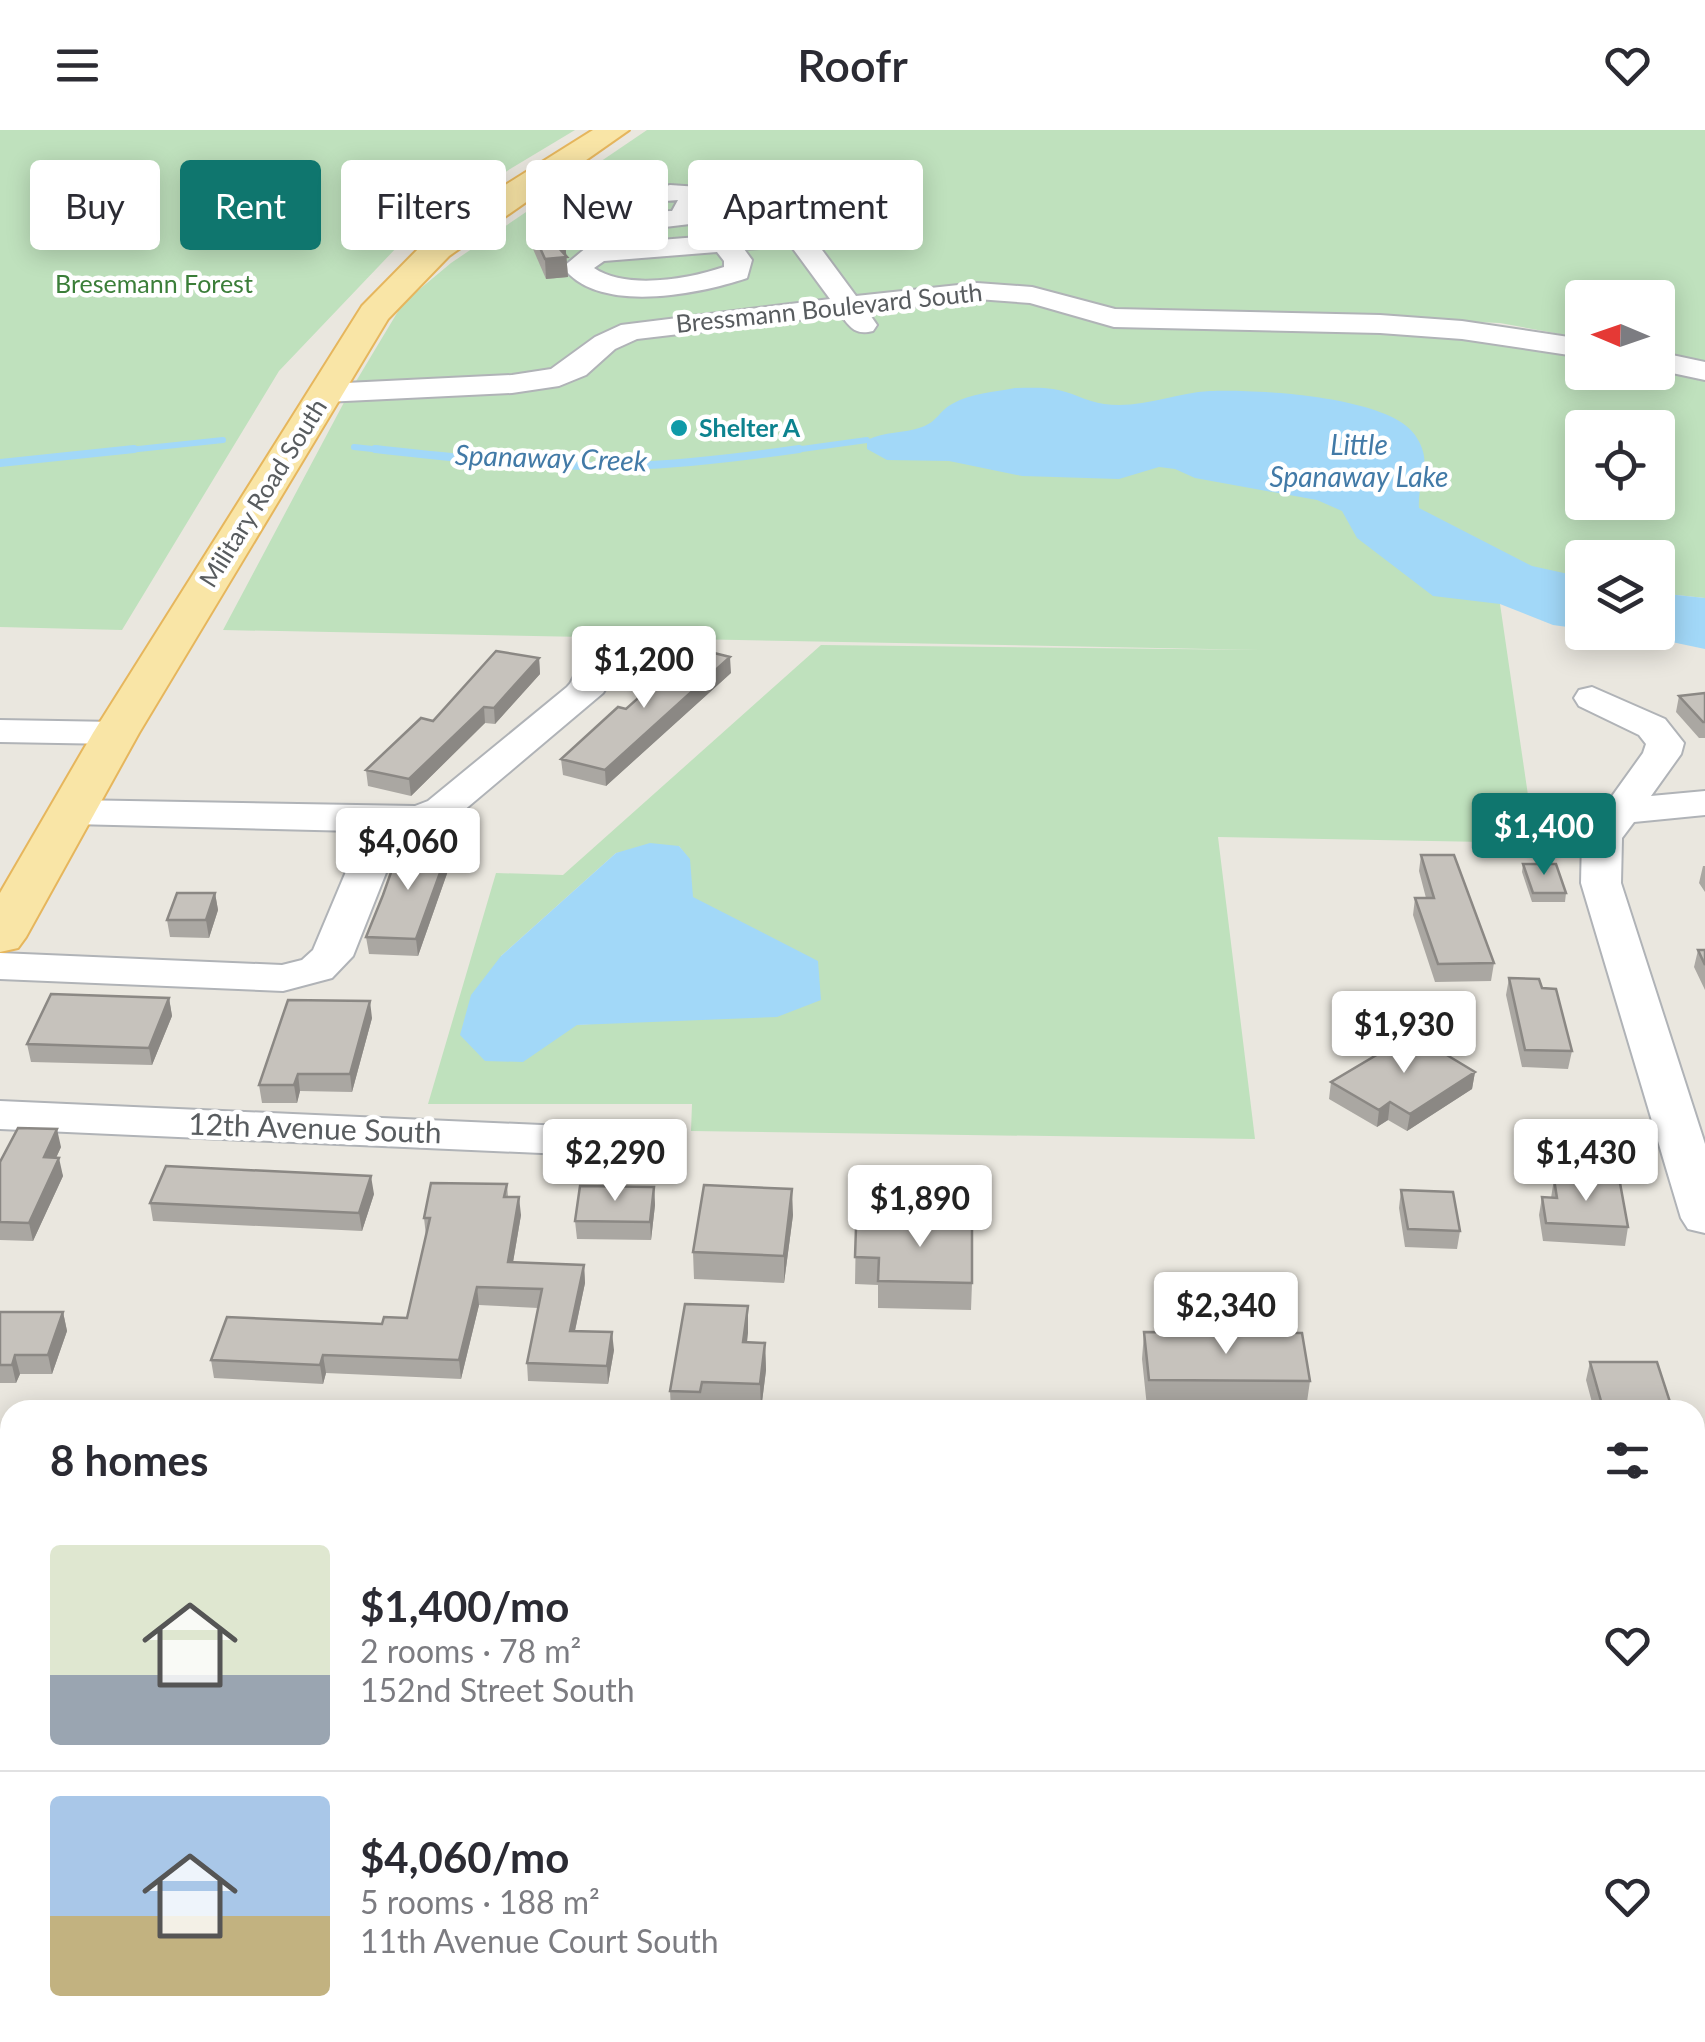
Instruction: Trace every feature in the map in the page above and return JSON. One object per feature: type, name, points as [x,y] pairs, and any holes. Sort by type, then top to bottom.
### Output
[{"type":"main road","name":"Military Road South","points":[[0,937],[116,733],[374,313],[422,262],[513,194],[614,130]]},
{"type":"street","points":[[682,218],[688,218]]},
{"type":"street","points":[[725,244],[738,260],[737,272],[720,279],[625,286],[596,283],[582,276],[578,267],[597,252],[725,244]]},
{"type":"street","points":[[808,250],[867,332]]},
{"type":"street","name":"Bressmann Boulevard South","points":[[325,393],[529,382],[567,374],[605,343],[631,331],[977,291],[1014,292],[1114,318],[1428,326],[1565,346]]},
{"type":"street","points":[[1675,365],[1705,371]]},
{"type":"street","points":[[72,812],[394,820],[423,816],[442,808],[580,695],[590,685],[596,654]]},
{"type":"street","points":[[1592,698],[1652,727],[1665,743],[1662,754],[1602,838],[1601,882],[1705,1218]]},
{"type":"street","points":[[0,731],[116,733]]},
{"type":"street","points":[[1621,810],[1705,802]]},
{"type":"street","points":[[0,966],[283,978],[318,970],[332,956],[373,855]]},
{"type":"street","name":"12th Avenue South","points":[[0,1116],[630,1143]]},
{"type":"green space","name":"Bresemann Forest","points":[[0,130],[575,130],[506,172],[506,160],[341,160],[341,250],[394,250],[279,371],[122,630],[0,627]]},
{"type":"green space","points":[[647,130],[1705,130],[1705,598],[1675,595],[1675,540],[1565,540],[1565,575],[1557,574],[1500,604],[1535,843],[1218,837],[1255,1139],[691,1131],[692,1104],[428,1104],[496,873],[563,875],[821,645],[1261,650],[223,630],[349,393],[403,303],[470,250],[506,250],[506,226],[526,212],[526,250],[668,250],[668,160],[603,160]],"holes":[[[679,846],[688,862],[690,905],[659,1019],[577,1025],[501,956],[616,853]]]},
{"type":"water","name":"Little Spanaway Lake","points":[[1015,388],[1053,389],[1118,405],[1210,391],[1257,392],[1319,398],[1378,411],[1401,422],[1421,445],[1425,463],[1419,508],[1532,566],[1565,573],[1565,627],[1500,604],[1433,596],[1357,538],[1342,511],[1317,500],[1195,478],[1159,467],[1119,479],[1022,476],[949,461],[887,460],[867,449],[867,440],[927,425],[959,400]]},
{"type":"water","points":[[1675,595],[1705,598],[1705,649],[1675,643]]},
{"type":"water","points":[[650,843],[679,846],[690,859],[693,897],[818,961],[821,1000],[777,1017],[577,1025],[523,1062],[485,1061],[460,1035],[471,995],[501,956],[616,853]]},
{"type":"building","points":[[541,250],[561,250],[567,257],[545,259]]},
{"type":"building","points":[[694,648],[730,657],[605,770],[561,759],[618,707],[626,709]]},
{"type":"building","points":[[496,651],[539,658],[494,708],[484,707],[409,779],[366,770],[421,718],[433,721]]},
{"type":"building","points":[[1705,693],[1705,722],[1703,722],[1679,696]]},
{"type":"building","points":[[400,847],[449,848],[416,939],[366,937],[383,895]]},
{"type":"building","points":[[1421,855],[1454,855],[1494,963],[1438,964],[1415,898],[1434,898]]},
{"type":"building","points":[[1523,864],[1556,864],[1566,893],[1533,893]]},
{"type":"building","points":[[177,893],[215,893],[206,920],[167,920]]},
{"type":"building","points":[[1509,978],[1539,979],[1542,988],[1556,989],[1572,1051],[1525,1050]]},
{"type":"building","points":[[51,994],[169,998],[149,1048],[27,1044]]},
{"type":"building","points":[[288,1000],[370,1001],[350,1074],[298,1074],[294,1085],[259,1085]]},
{"type":"building","points":[[1412,1034],[1475,1072],[1410,1114],[1390,1102],[1379,1110],[1331,1082]]},
{"type":"building","points":[[18,1128],[57,1129],[44,1157],[59,1158],[29,1223],[0,1222],[0,1162]]},
{"type":"building","points":[[166,1166],[371,1176],[359,1213],[150,1203]]},
{"type":"building","points":[[1554,1179],[1620,1183],[1628,1227],[1546,1223],[1542,1197],[1557,1198]]},
{"type":"building","points":[[431,1183],[507,1184],[504,1197],[519,1197],[508,1262],[584,1265],[570,1331],[612,1332],[607,1366],[527,1363],[542,1289],[477,1287],[459,1360],[323,1355],[320,1365],[211,1360],[227,1317],[382,1324],[384,1317],[407,1318],[430,1218],[424,1218]]},
{"type":"building","points":[[704,1185],[792,1189],[784,1256],[693,1252]]},
{"type":"building","points":[[580,1186],[654,1187],[650,1222],[575,1221]]},
{"type":"building","points":[[1401,1190],[1453,1192],[1460,1231],[1408,1229]]},
{"type":"building","points":[[894,1217],[972,1219],[972,1283],[878,1281],[879,1258],[855,1257],[856,1228],[894,1228]]},
{"type":"building","points":[[685,1304],[748,1306],[743,1342],[765,1343],[760,1384],[702,1382],[700,1392],[670,1391]]},
{"type":"building","points":[[0,1312],[63,1312],[48,1355],[15,1355],[12,1365],[0,1365]]},
{"type":"building","points":[[1144,1332],[1302,1333],[1310,1381],[1149,1380]]},
{"type":"building","points":[[1590,1362],[1657,1362],[1669,1400],[1601,1400]]},
{"type":"waterway","name":"Spanaway Creek","points":[[110,452],[223,440]]},
{"type":"waterway","name":"Spanaway Creek","points":[[780,452],[867,440]]},
{"type":"waterway","name":"Spanaway Creek","points":[[354,447],[400,452]]},
{"type":"waterway","name":"Spanaway Creek","points":[[0,463],[134,449]]},
{"type":"waterway","name":"Spanaway Creek","points":[[375,449],[502,462],[598,466],[694,462],[799,449]]},
{"type":"place","name":"Shelter A","points":[[679,428]]}]
